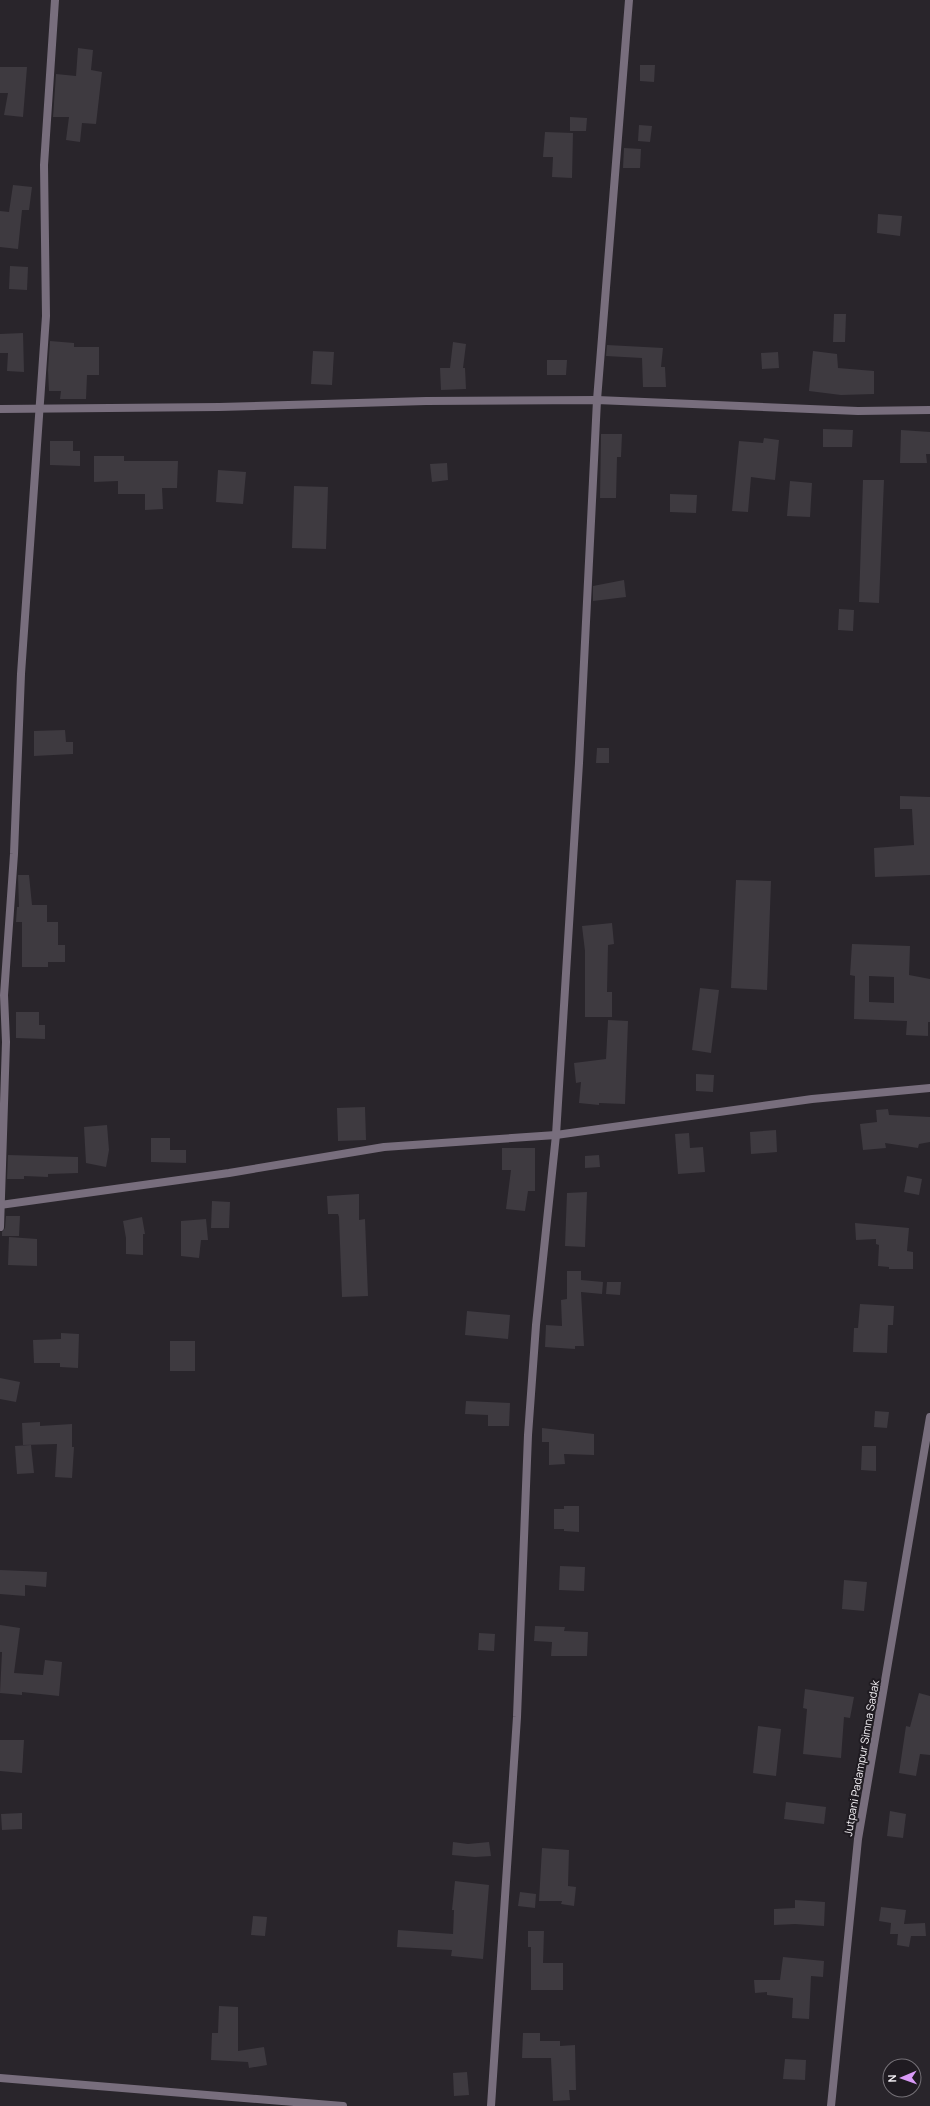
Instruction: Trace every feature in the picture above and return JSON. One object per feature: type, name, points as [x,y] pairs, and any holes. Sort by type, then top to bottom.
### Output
[{"type":"street","points":[[0,1227],[2,1122],[6,1042],[4,995],[14,847],[21,674],[41,408],[46,316],[44,165],[55,0]]},
{"type":"street","points":[[491,2106],[517,1717],[528,1436],[536,1325],[556,1135],[579,763],[597,400],[606,269],[629,0]]},
{"type":"street","points":[[0,409],[219,407],[426,401],[597,400],[858,411],[930,410]]},
{"type":"street","points":[[1,1204],[229,1173],[384,1147],[556,1135],[812,1099],[930,1088]]},
{"type":"street","name":"Jutpani Padampur Simna Sadak","points":[[831,2106],[858,1840],[930,1417]]},
{"type":"street","points":[[0,2078],[343,2106]]},
{"type":"building","points":[[78,48],[93,50],[91,70],[102,72],[96,124],[82,123],[80,142],[66,140],[69,117],[53,117],[56,74],[76,76]]},
{"type":"building","points":[[640,65],[655,65],[654,82],[640,81]]},
{"type":"building","points":[[0,67],[27,67],[23,117],[4,115],[8,93],[0,93]]},
{"type":"building","points":[[570,117],[587,118],[586,131],[570,131]]},
{"type":"building","points":[[639,125],[652,126],[650,142],[638,141]]},
{"type":"building","points":[[545,132],[573,133],[572,178],[552,177],[553,157],[543,157]]},
{"type":"building","points":[[624,148],[641,149],[640,168],[623,168]]},
{"type":"building","points":[[13,185],[32,187],[29,210],[22,210],[18,249],[0,247],[0,211],[9,212]]},
{"type":"building","points":[[878,214],[902,216],[900,236],[877,233]]},
{"type":"building","points":[[10,266],[28,267],[27,290],[9,289]]},
{"type":"building","points":[[834,314],[846,314],[845,342],[833,342]]},
{"type":"building","points":[[23,333],[24,372],[7,371],[8,353],[0,353],[0,334]]},
{"type":"building","points":[[50,341],[74,343],[74,347],[99,347],[99,375],[87,375],[86,399],[60,399],[61,391],[49,391],[48,370]]},
{"type":"building","points":[[453,342],[466,344],[463,368],[465,368],[466,389],[441,390],[440,368],[450,368]]},
{"type":"building","points":[[607,345],[663,348],[661,367],[665,367],[666,387],[643,387],[642,358],[606,356]]},
{"type":"building","points":[[313,351],[334,352],[332,385],[311,384]]},
{"type":"building","points":[[813,351],[837,354],[838,368],[874,371],[874,394],[841,395],[809,391]]},
{"type":"building","points":[[778,352],[779,368],[762,369],[761,353]]},
{"type":"building","points":[[547,360],[567,360],[566,375],[547,375]]},
{"type":"building","points":[[823,429],[853,430],[852,447],[823,447]]},
{"type":"building","points":[[901,430],[930,432],[930,454],[926,454],[927,463],[900,463]]},
{"type":"building","points":[[601,434],[622,434],[621,457],[617,457],[616,498],[600,498]]},
{"type":"building","points":[[764,438],[779,440],[775,480],[751,477],[748,512],[732,511],[739,441],[763,443]]},
{"type":"building","points":[[50,441],[73,441],[73,451],[80,451],[80,466],[50,465]]},
{"type":"building","points":[[94,456],[124,456],[124,461],[178,461],[177,488],[162,488],[163,509],[145,510],[145,494],[118,494],[118,481],[94,482]]},
{"type":"building","points":[[447,463],[448,480],[432,482],[430,464]]},
{"type":"building","points":[[218,470],[246,472],[243,504],[216,502]]},
{"type":"building","points":[[863,480],[884,480],[879,603],[859,602]]},
{"type":"building","points":[[790,481],[812,483],[810,517],[787,516]]},
{"type":"building","points":[[294,486],[328,487],[326,549],[292,548]]},
{"type":"building","points":[[670,494],[697,495],[696,513],[670,512]]},
{"type":"building","points":[[624,580],[626,597],[593,601],[593,586]]},
{"type":"building","points":[[839,609],[854,610],[853,631],[838,630]]},
{"type":"building","points":[[65,730],[66,742],[73,742],[73,754],[34,756],[34,731]]},
{"type":"building","points":[[597,748],[609,748],[609,763],[596,763]]},
{"type":"building","points":[[900,796],[930,797],[930,875],[875,877],[874,848],[914,845],[912,809],[900,809]]},
{"type":"building","points":[[18,875],[29,875],[32,905],[47,905],[47,922],[58,922],[58,945],[65,945],[65,962],[48,962],[48,967],[22,967],[22,922],[16,922],[17,907],[19,907]]},
{"type":"building","points":[[736,880],[771,881],[767,990],[731,988]]},
{"type":"building","points":[[612,923],[614,944],[608,945],[607,992],[612,992],[612,1017],[585,1017],[585,951],[582,926]]},
{"type":"building","points":[[852,944],[910,946],[909,975],[930,979],[930,1022],[928,1022],[928,1036],[906,1035],[907,1021],[854,1019],[855,976],[850,975]],"holes":[[[869,976],[894,977],[894,1003],[869,1002]]]},
{"type":"building","points":[[700,988],[719,990],[711,1053],[692,1050]]},
{"type":"building","points":[[16,1012],[39,1012],[39,1025],[45,1025],[45,1039],[16,1038]]},
{"type":"building","points":[[608,1020],[628,1021],[625,1104],[599,1103],[599,1105],[579,1103],[581,1082],[576,1083],[574,1063],[606,1059]]},
{"type":"building","points":[[696,1074],[714,1075],[713,1092],[696,1091]]},
{"type":"building","points":[[365,1107],[366,1140],[338,1141],[337,1108]]},
{"type":"building","points":[[888,1109],[889,1115],[930,1117],[930,1142],[919,1144],[918,1148],[885,1143],[886,1148],[863,1150],[860,1124],[877,1122],[876,1110]]},
{"type":"building","points":[[107,1125],[109,1150],[106,1167],[86,1163],[84,1127]]},
{"type":"building","points":[[776,1130],[777,1152],[751,1154],[750,1132]]},
{"type":"building","points":[[689,1133],[690,1148],[703,1147],[705,1172],[678,1174],[675,1134]]},
{"type":"building","points":[[151,1138],[170,1138],[170,1150],[186,1150],[186,1163],[151,1162]]},
{"type":"building","points":[[502,1148],[535,1148],[535,1191],[528,1191],[525,1211],[506,1209],[511,1170],[502,1170]]},
{"type":"building","points":[[8,1155],[78,1157],[78,1173],[48,1174],[48,1177],[24,1176],[24,1179],[7,1179]]},
{"type":"building","points":[[599,1155],[600,1167],[585,1168],[585,1156]]},
{"type":"building","points":[[907,1176],[922,1179],[919,1195],[904,1192]]},
{"type":"building","points":[[587,1192],[585,1247],[565,1246],[567,1193]]},
{"type":"building","points":[[359,1194],[359,1220],[365,1219],[368,1296],[342,1297],[339,1217],[338,1214],[328,1214],[327,1196]]},
{"type":"building","points":[[212,1201],[230,1202],[229,1228],[211,1228]]},
{"type":"building","points":[[6,1216],[20,1216],[19,1236],[2,1236],[2,1232],[5,1228]]},
{"type":"building","points":[[142,1217],[145,1234],[143,1234],[143,1255],[126,1254],[126,1238],[123,1221]]},
{"type":"building","points":[[206,1219],[208,1240],[201,1240],[199,1258],[181,1256],[181,1221]]},
{"type":"building","points":[[855,1223],[909,1228],[907,1251],[913,1252],[913,1269],[889,1269],[889,1267],[878,1266],[879,1245],[876,1244],[876,1239],[856,1240]]},
{"type":"building","points":[[9,1237],[37,1239],[37,1266],[8,1265]]},
{"type":"building","points":[[567,1271],[581,1271],[581,1280],[603,1282],[602,1294],[581,1292],[584,1346],[575,1346],[575,1349],[545,1347],[546,1325],[562,1326],[561,1300],[567,1299]]},
{"type":"building","points":[[607,1282],[621,1282],[620,1295],[606,1294]]},
{"type":"building","points":[[860,1304],[894,1306],[893,1325],[888,1325],[887,1353],[853,1352],[854,1328],[858,1328]]},
{"type":"building","points":[[467,1311],[510,1315],[508,1339],[465,1335]]},
{"type":"building","points":[[61,1333],[79,1334],[78,1368],[60,1367],[60,1363],[34,1363],[33,1340],[61,1339]]},
{"type":"building","points":[[170,1341],[195,1341],[195,1371],[170,1371]]},
{"type":"building","points":[[0,1378],[20,1382],[16,1402],[0,1399]]},
{"type":"building","points":[[466,1401],[510,1403],[509,1426],[488,1426],[488,1415],[465,1414]]},
{"type":"building","points":[[875,1411],[889,1412],[887,1428],[874,1427]]},
{"type":"building","points":[[40,1422],[40,1426],[72,1424],[72,1447],[74,1447],[72,1478],[55,1477],[57,1444],[23,1445],[22,1423]]},
{"type":"building","points":[[542,1428],[594,1434],[594,1455],[564,1454],[565,1464],[549,1465],[549,1442],[542,1442]]},
{"type":"building","points":[[31,1445],[34,1473],[17,1474],[15,1446]]},
{"type":"building","points":[[862,1446],[876,1446],[876,1471],[861,1470]]},
{"type":"building","points":[[564,1506],[579,1506],[579,1532],[554,1529],[554,1509],[564,1509]]},
{"type":"building","points":[[560,1566],[585,1567],[584,1591],[559,1590]]},
{"type":"building","points":[[0,1570],[47,1572],[46,1587],[25,1585],[25,1596],[0,1594]]},
{"type":"building","points":[[844,1580],[867,1582],[864,1611],[842,1609]]},
{"type":"building","points":[[0,1625],[20,1628],[14,1673],[43,1675],[45,1660],[62,1662],[59,1696],[22,1692],[22,1695],[0,1693],[2,1652],[0,1652]]},
{"type":"building","points":[[535,1626],[565,1627],[564,1631],[588,1632],[587,1656],[551,1656],[552,1642],[534,1641]]},
{"type":"building","points":[[479,1633],[495,1634],[494,1651],[478,1650]]},
{"type":"building","points":[[805,1689],[854,1697],[850,1718],[844,1717],[841,1758],[803,1754],[807,1709],[803,1708]]},
{"type":"building","points":[[919,1693],[930,1696],[930,1755],[920,1754],[916,1776],[899,1773],[906,1726],[910,1727]]},
{"type":"building","points":[[758,1726],[781,1729],[776,1776],[753,1773]]},
{"type":"building","points":[[0,1740],[24,1740],[22,1773],[0,1771]]},
{"type":"building","points":[[786,1802],[826,1807],[824,1824],[784,1819]]},
{"type":"building","points":[[890,1811],[906,1814],[903,1838],[887,1836]]},
{"type":"building","points":[[22,1813],[22,1829],[2,1830],[1,1814]]},
{"type":"building","points":[[453,1842],[468,1844],[489,1842],[491,1856],[475,1857],[452,1855]]},
{"type":"building","points":[[542,1848],[569,1850],[568,1886],[576,1887],[574,1906],[561,1904],[562,1901],[539,1901]]},
{"type":"building","points":[[455,1881],[489,1885],[483,1959],[451,1956],[452,1950],[397,1947],[398,1930],[453,1934],[454,1910],[452,1910]]},
{"type":"building","points":[[520,1892],[536,1894],[535,1908],[518,1906]]},
{"type":"building","points":[[795,1900],[825,1902],[824,1926],[795,1924],[774,1925],[774,1909],[795,1908]]},
{"type":"building","points":[[881,1907],[906,1910],[904,1924],[925,1923],[926,1936],[911,1936],[909,1947],[897,1945],[898,1934],[890,1934],[891,1923],[879,1921]]},
{"type":"building","points":[[253,1916],[267,1917],[265,1936],[251,1935]]},
{"type":"building","points":[[528,1931],[544,1931],[543,1963],[563,1963],[563,1990],[531,1990],[531,1947],[528,1947]]},
{"type":"building","points":[[783,1957],[824,1961],[823,1977],[811,1976],[809,2019],[792,2018],[793,1998],[767,1995],[767,1992],[755,1993],[754,1980],[780,1980]]},
{"type":"building","points":[[219,2006],[238,2007],[238,2051],[264,2047],[267,2065],[249,2068],[248,2062],[211,2060],[212,2033],[218,2033]]},
{"type":"building","points":[[523,2033],[540,2033],[540,2041],[560,2041],[560,2046],[575,2045],[576,2090],[569,2090],[570,2100],[553,2101],[551,2058],[522,2058]]},
{"type":"building","points":[[785,2059],[806,2060],[805,2080],[783,2079]]},
{"type":"building","points":[[467,2072],[469,2095],[454,2096],[453,2073]]}]
